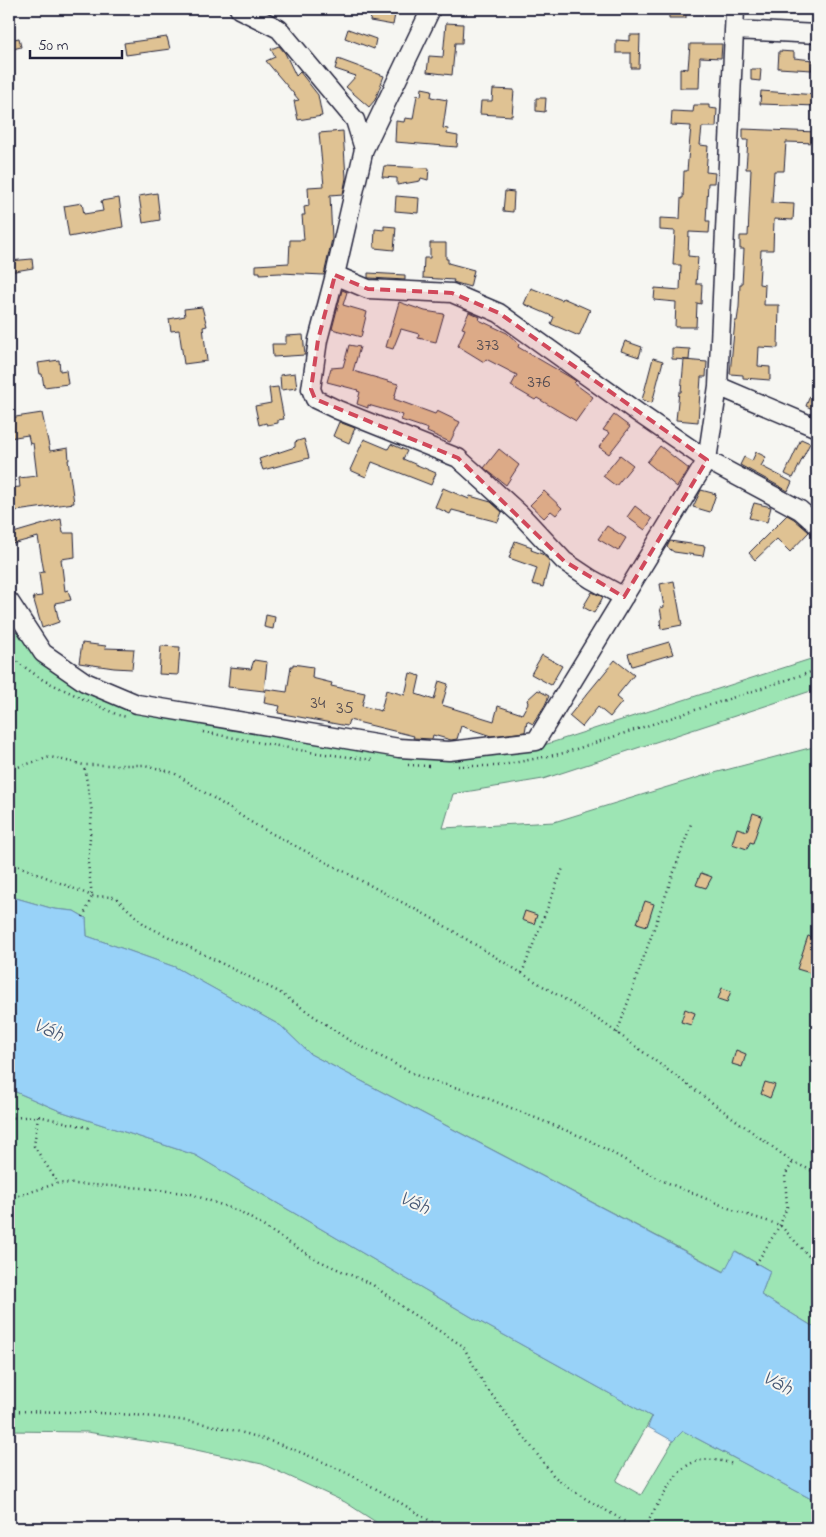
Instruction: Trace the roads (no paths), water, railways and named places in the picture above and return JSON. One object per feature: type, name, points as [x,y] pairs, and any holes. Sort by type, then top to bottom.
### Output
[{"type":"street","points":[[239,9],[279,29],[356,120],[364,148]]},
{"type":"street","points":[[431,9],[364,148],[318,340],[311,389],[315,399],[338,410],[458,458],[520,514],[564,560],[624,597]]},
{"type":"street","points":[[9,601],[43,653],[85,682],[137,704],[399,748],[449,751],[536,742],[708,460],[718,386],[735,9]]},
{"type":"street","points":[[734,30],[817,34]]},
{"type":"street","points":[[335,275],[368,289],[452,293],[499,313],[637,412],[708,460],[800,510],[817,525]]},
{"type":"street","points":[[718,386],[817,428]]},
{"type":"water","name":"Váh","points":[[9,896],[54,909],[74,911],[86,918],[87,936],[175,967],[281,1026],[310,1054],[724,1272],[735,1251],[770,1271],[761,1295],[817,1329],[817,1502],[683,1431],[673,1441],[648,1427],[652,1417],[475,1319],[195,1155],[60,1111],[9,1089]]}]
